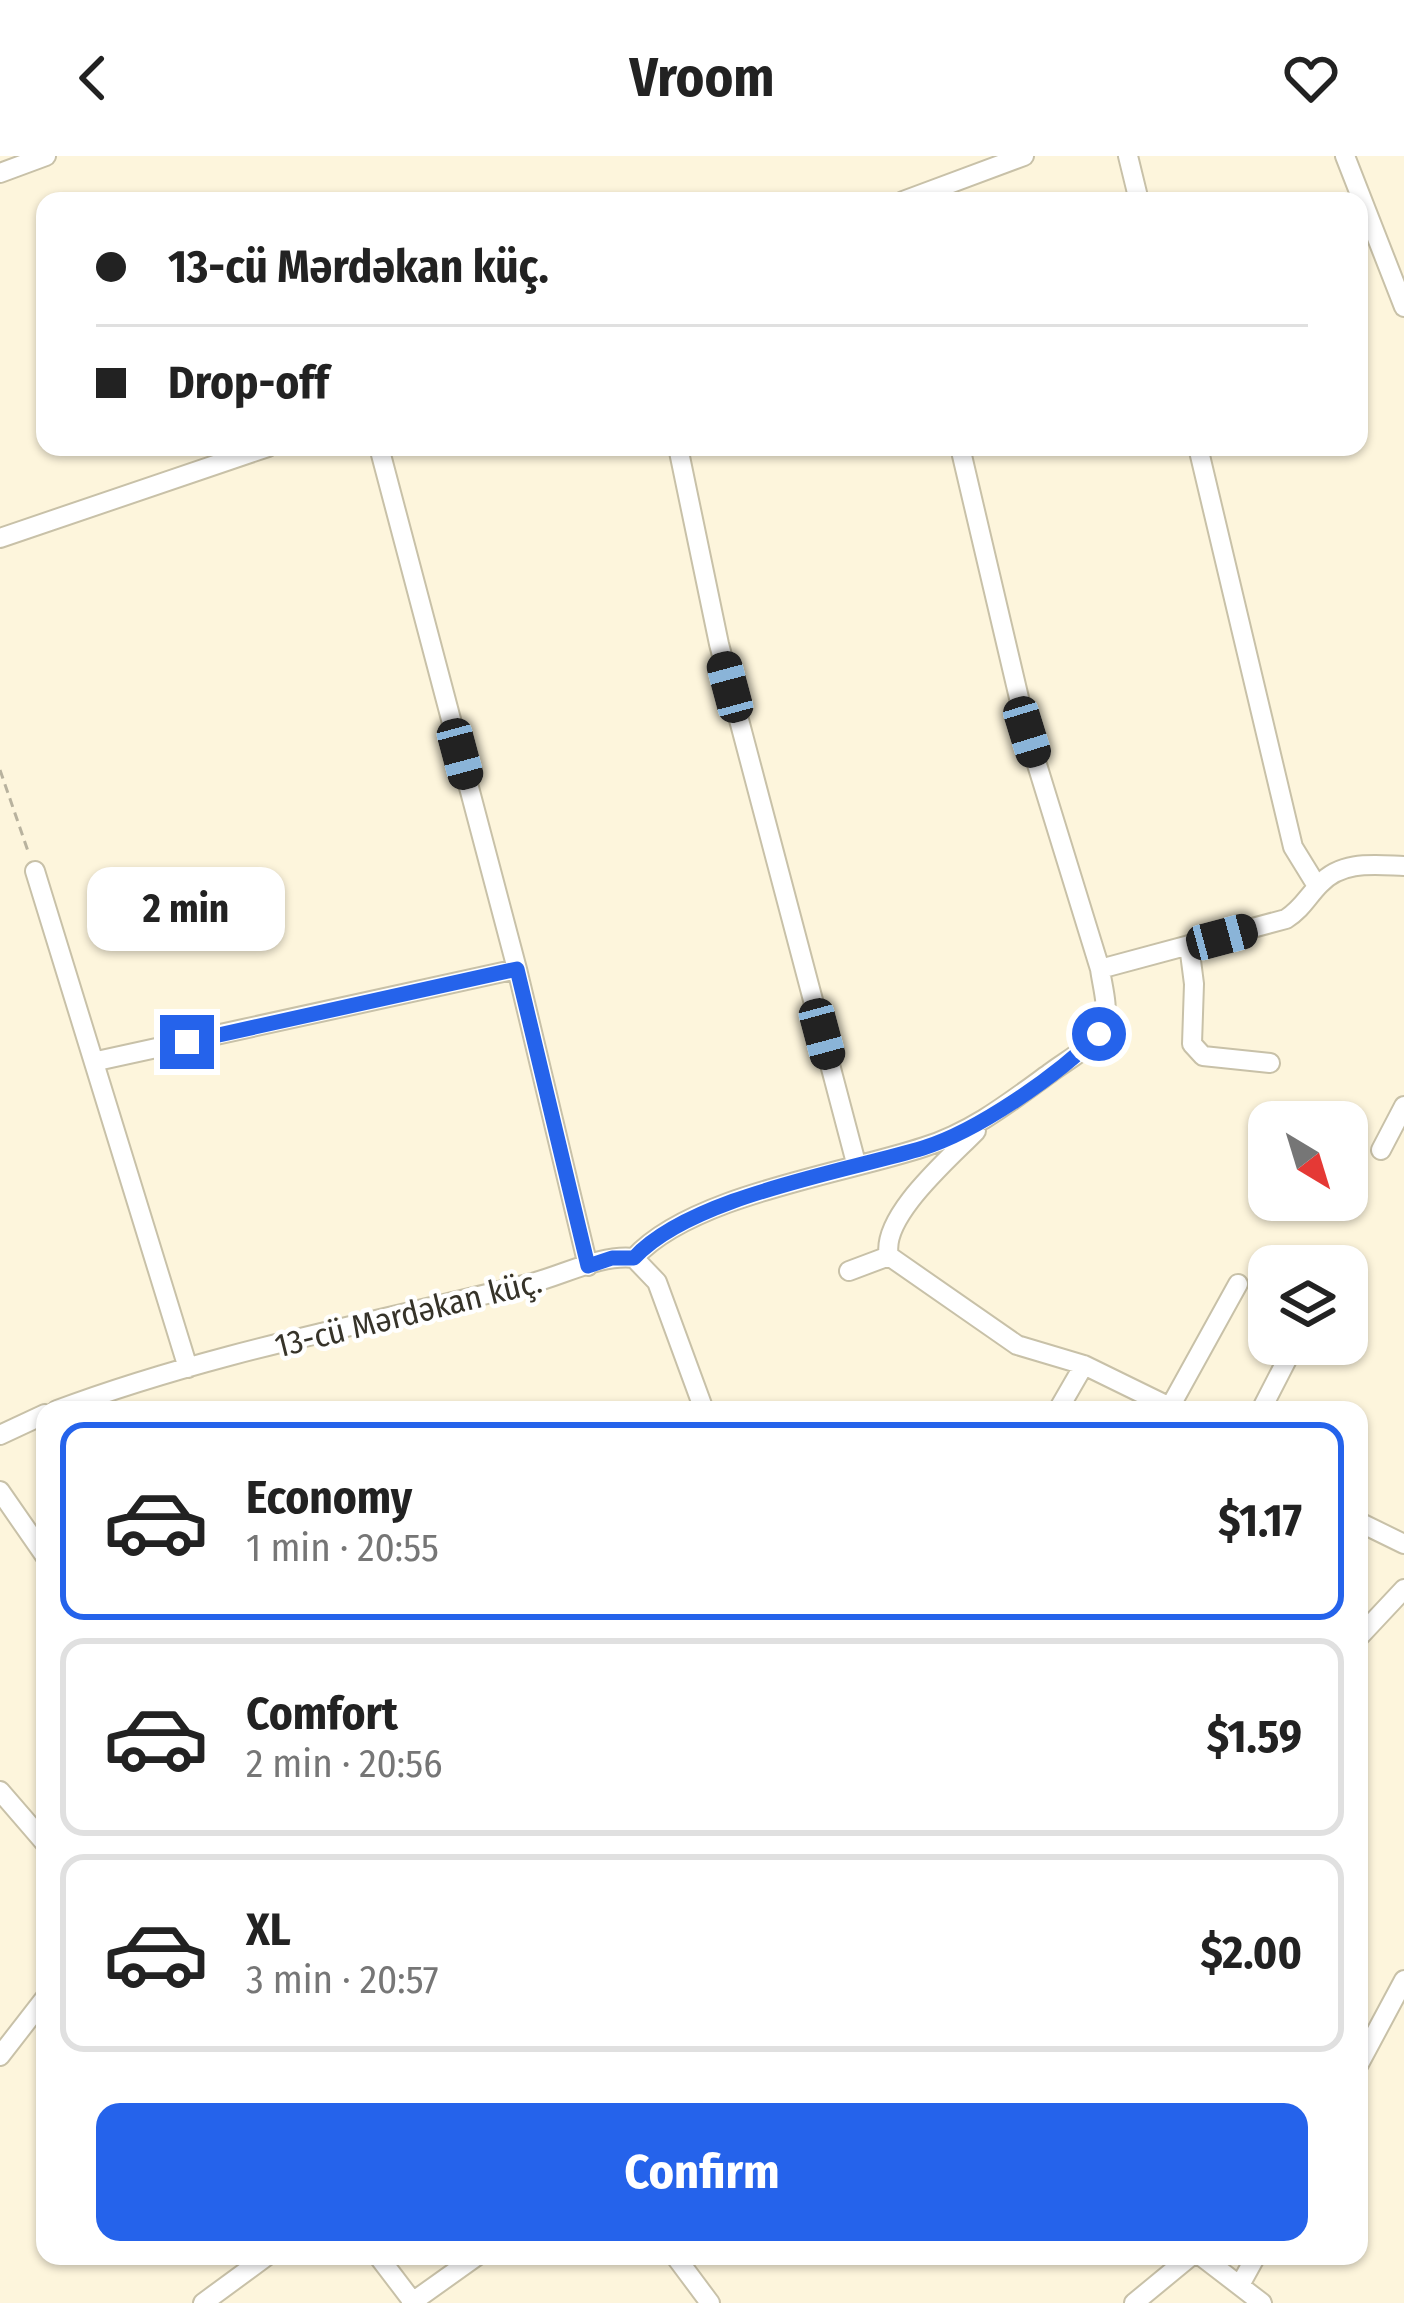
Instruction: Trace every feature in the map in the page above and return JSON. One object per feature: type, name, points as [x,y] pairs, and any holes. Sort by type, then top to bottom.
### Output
[{"type":"street","points":[[0,173],[46,156]]},
{"type":"street","points":[[927,192],[1024,156]]},
{"type":"street","points":[[1128,156],[1137,192]]},
{"type":"street","points":[[1345,156],[1359,192]]},
{"type":"street","points":[[1368,215],[1404,307]]},
{"type":"street","points":[[0,538],[241,456]]},
{"type":"street","points":[[381,456],[517,969],[588,1266]]},
{"type":"street","points":[[680,456],[719,644],[856,1163]]},
{"type":"street","points":[[962,456],[1027,732],[1100,969],[1286,919],[1332,873],[1347,867],[1404,866]]},
{"type":"street","points":[[1200,456],[1293,847],[1317,886]]},
{"type":"street","points":[[35,871],[188,1368]]},
{"type":"street","points":[[1190,945],[1195,1051],[1203,1056],[1270,1063]]},
{"type":"street","points":[[97,1061],[517,969]]},
{"type":"street","name":"13-cü Mərdəkan küç.","points":[[85,1401],[188,1368],[612,1258],[634,1258],[658,1234],[680,1223],[960,1133],[989,1118],[1099,1034],[1106,1010],[1100,969]]},
{"type":"street","points":[[1381,1150],[1404,1106]]},
{"type":"street","points":[[889,1256],[890,1230],[926,1183],[989,1118]]},
{"type":"street","points":[[906,1152],[926,1183]]},
{"type":"street","points":[[849,1271],[889,1256]]},
{"type":"street","points":[[889,1256],[1017,1345],[1084,1365],[1159,1401]]},
{"type":"street","points":[[634,1258],[657,1282],[701,1401]]},
{"type":"street","points":[[1177,1401],[1238,1284]]},
{"type":"street","points":[[1063,1401],[1084,1365]]},
{"type":"street","points":[[1266,1401],[1284,1365]]},
{"type":"street","points":[[0,1435],[36,1418]]},
{"type":"street","points":[[0,1491],[36,1543]]},
{"type":"street","points":[[1368,1526],[1404,1544]]},
{"type":"street","points":[[1368,1627],[1404,1589]]},
{"type":"street","points":[[0,1791],[36,1833]]},
{"type":"street","points":[[1368,2047],[1404,1980]]},
{"type":"street","points":[[0,2056],[36,2010]]},
{"type":"street","points":[[203,2303],[255,2265]]},
{"type":"street","points":[[385,2265],[412,2302],[464,2265]]},
{"type":"street","points":[[684,2265],[710,2303]]},
{"type":"street","points":[[1134,2303],[1180,2265]]},
{"type":"street","points":[[1213,2265],[1262,2303]]},
{"type":"street","points":[[1240,2285],[1251,2265]]},
{"type":"path","points":[[0,770],[35,871]]},
{"type":"route","points":[[187,1042],[517,969],[588,1266],[612,1258],[634,1258],[658,1234],[680,1223],[814,1175],[926,1147],[960,1133],[989,1118],[1099,1034]]}]
